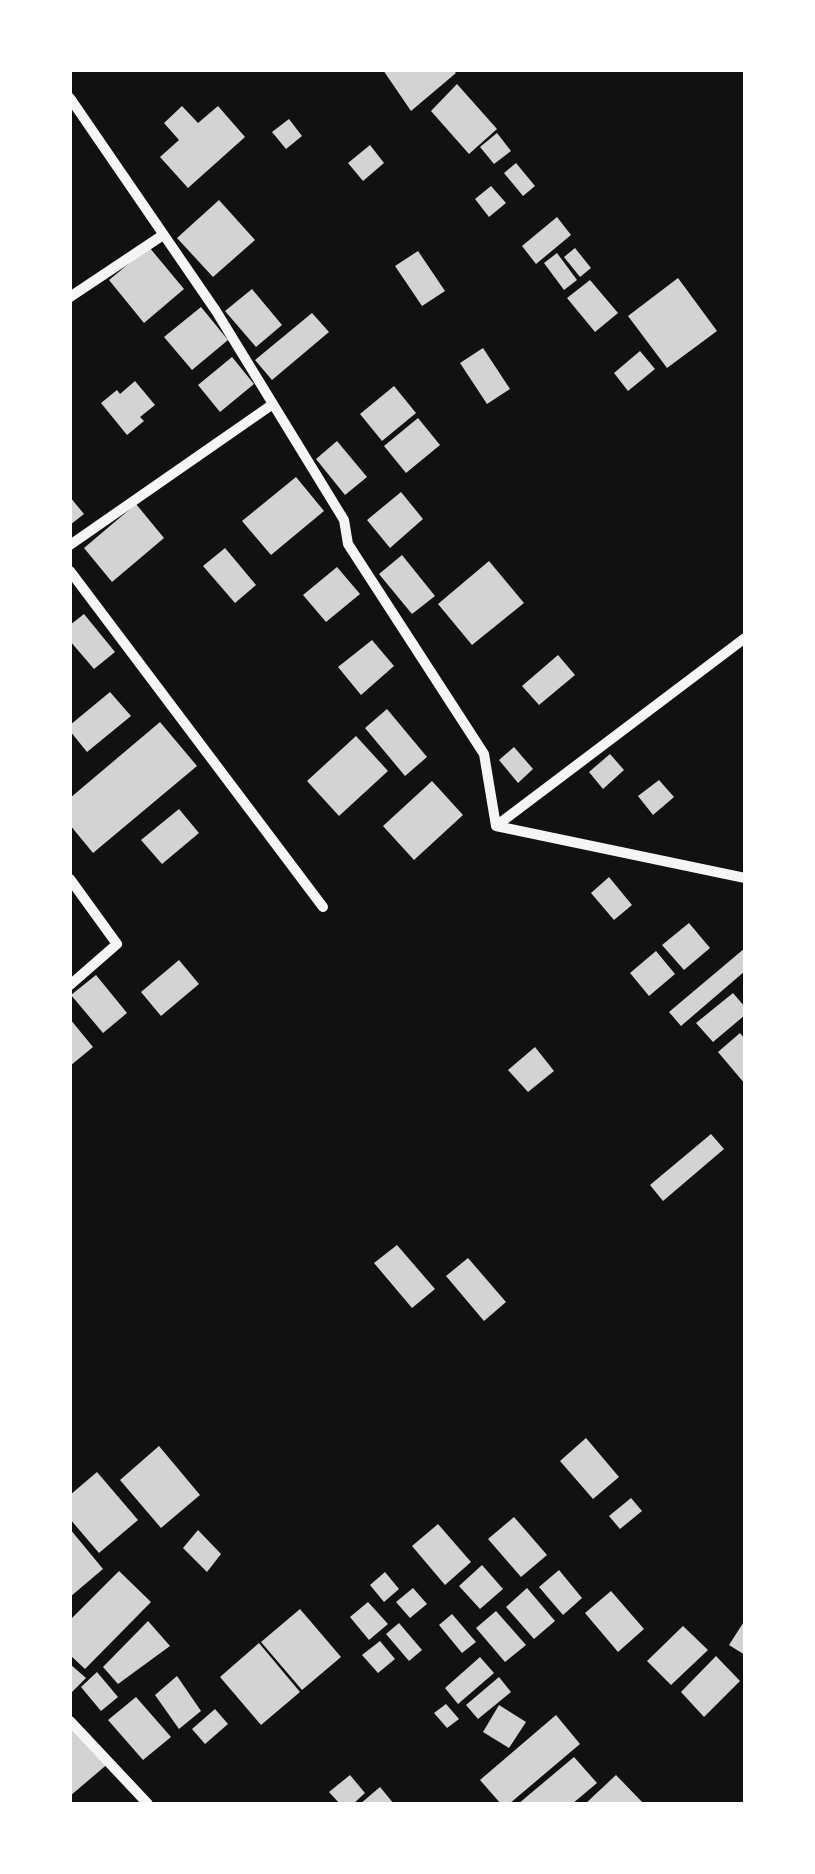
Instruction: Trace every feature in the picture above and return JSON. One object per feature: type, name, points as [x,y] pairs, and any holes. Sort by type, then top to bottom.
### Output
[{"type":"street","points":[[70,98],[216,310],[344,520],[348,544],[484,754],[496,826]]},
{"type":"street","points":[[70,297],[163,235]]},
{"type":"street","points":[[70,545],[273,404]]},
{"type":"street","points":[[70,571],[323,907]]},
{"type":"street","points":[[496,826],[745,638]]},
{"type":"street","points":[[496,826],[745,878]]},
{"type":"street","points":[[70,880],[117,944],[70,985]]},
{"type":"street","points":[[70,1721],[148,1804]]},
{"type":"building","points":[[383,70],[453,70],[456,73],[411,111]]},
{"type":"building","points":[[457,84],[497,129],[469,154],[431,111]]},
{"type":"building","points":[[182,106],[198,123],[218,106],[245,137],[188,188],[160,157],[179,140],[164,123]]},
{"type":"building","points":[[289,119],[302,136],[286,149],[272,132]]},
{"type":"building","points":[[497,133],[511,151],[494,164],[480,147]]},
{"type":"building","points":[[370,145],[384,163],[363,181],[348,163]]},
{"type":"building","points":[[516,163],[535,186],[523,196],[504,173]]},
{"type":"building","points":[[491,186],[506,203],[489,217],[475,199]]},
{"type":"building","points":[[219,200],[255,240],[213,277],[177,238]]},
{"type":"building","points":[[557,217],[571,235],[536,264],[522,246]]},
{"type":"building","points":[[149,247],[184,289],[144,323],[109,280]]},
{"type":"building","points":[[575,248],[591,268],[580,277],[564,257]]},
{"type":"building","points":[[418,251],[445,291],[422,306],[395,266]]},
{"type":"building","points":[[557,253],[577,280],[564,290],[544,263]]},
{"type":"building","points":[[678,278],[717,331],[667,368],[628,316]]},
{"type":"building","points":[[590,280],[618,313],[595,332],[567,298]]},
{"type":"building","points":[[252,289],[282,325],[256,347],[225,311]]},
{"type":"building","points":[[201,307],[228,340],[192,370],[164,337]]},
{"type":"building","points":[[312,313],[329,332],[272,380],[255,360]]},
{"type":"building","points":[[483,348],[510,389],[487,404],[460,363]]},
{"type":"building","points":[[640,351],[655,369],[628,391],[614,373]]},
{"type":"building","points":[[232,357],[254,384],[220,412],[198,385]]},
{"type":"building","points":[[135,381],[155,405],[127,435],[101,403]]},
{"type":"building","points":[[394,386],[416,413],[382,441],[360,414]]},
{"type":"building","points":[[418,418],[440,445],[406,473],[384,446]]},
{"type":"building","points":[[337,441],[367,477],[345,495],[316,459]]},
{"type":"building","points":[[296,477],[324,511],[271,555],[242,521]]},
{"type":"building","points":[[401,492],[423,519],[390,548],[367,520]]},
{"type":"building","points":[[70,497],[84,514],[70,525]]},
{"type":"building","points":[[136,504],[164,538],[112,582],[84,548]]},
{"type":"building","points":[[225,548],[256,585],[235,603],[203,566]]},
{"type":"building","points":[[402,555],[435,596],[412,614],[379,574]]},
{"type":"building","points":[[489,561],[524,603],[472,645],[438,604]]},
{"type":"building","points":[[337,567],[360,594],[326,622],[303,595]]},
{"type":"building","points":[[84,614],[115,652],[94,669],[70,641],[70,625]]},
{"type":"building","points":[[372,640],[394,666],[361,695],[338,667]]},
{"type":"building","points":[[558,655],[575,675],[539,705],[522,686]]},
{"type":"building","points":[[110,692],[131,716],[87,752],[70,731],[70,725]]},
{"type":"building","points":[[387,709],[427,757],[405,776],[365,728]]},
{"type":"building","points":[[160,722],[197,766],[93,853],[70,825],[70,798]]},
{"type":"building","points":[[356,736],[388,771],[339,816],[307,781]]},
{"type":"building","points":[[514,747],[533,769],[518,783],[499,760]]},
{"type":"building","points":[[610,754],[624,770],[603,789],[589,772]]},
{"type":"building","points":[[659,780],[674,797],[653,815],[638,796]]},
{"type":"building","points":[[432,781],[463,815],[414,860],[383,826]]},
{"type":"building","points":[[179,809],[199,833],[162,864],[141,840]]},
{"type":"building","points":[[609,877],[632,905],[614,920],[591,893]]},
{"type":"building","points":[[689,923],[710,948],[684,970],[662,945]]},
{"type":"building","points":[[745,948],[745,971],[681,1026],[669,1012]]},
{"type":"building","points":[[656,951],[675,974],[649,996],[630,973]]},
{"type":"building","points":[[179,960],[199,984],[161,1016],[141,992]]},
{"type":"building","points":[[96,975],[127,1013],[103,1033],[71,995]]},
{"type":"building","points":[[733,993],[745,1007],[745,1015],[713,1042],[696,1023]]},
{"type":"building","points":[[70,1019],[93,1047],[70,1066]]},
{"type":"building","points":[[740,1033],[745,1039],[745,1084],[718,1052]]},
{"type":"building","points":[[535,1047],[554,1071],[528,1092],[508,1070]]},
{"type":"building","points":[[711,1134],[724,1149],[663,1201],[650,1185]]},
{"type":"building","points":[[397,1245],[435,1289],[412,1308],[374,1263]]},
{"type":"building","points":[[468,1258],[506,1302],[484,1321],[446,1276]]},
{"type":"building","points":[[586,1438],[619,1477],[593,1499],[560,1461]]},
{"type":"building","points":[[159,1446],[200,1495],[161,1528],[120,1480]]},
{"type":"building","points":[[97,1472],[138,1520],[99,1553],[70,1519],[70,1495]]},
{"type":"building","points":[[631,1498],[642,1511],[620,1529],[609,1516]]},
{"type":"building","points":[[514,1517],[547,1555],[521,1577],[488,1539]]},
{"type":"building","points":[[438,1524],[471,1562],[445,1585],[412,1546]]},
{"type":"building","points":[[70,1529],[103,1569],[70,1597]]},
{"type":"building","points":[[198,1530],[221,1554],[207,1572],[183,1548]]},
{"type":"building","points":[[482,1565],[503,1589],[480,1609],[459,1586]]},
{"type":"building","points":[[559,1570],[582,1598],[563,1615],[539,1587]]},
{"type":"building","points":[[119,1571],[151,1602],[85,1669],[70,1655],[70,1620]]},
{"type":"building","points":[[385,1572],[399,1589],[384,1602],[370,1585]]},
{"type":"building","points":[[413,1588],[427,1604],[410,1618],[396,1602]]},
{"type":"building","points":[[527,1588],[555,1621],[534,1639],[506,1607]]},
{"type":"building","points":[[611,1591],[644,1629],[618,1652],[585,1613]]},
{"type":"building","points":[[368,1602],[388,1624],[369,1640],[350,1617]]},
{"type":"building","points":[[300,1609],[341,1657],[302,1690],[261,1642]]},
{"type":"building","points":[[496,1611],[526,1645],[505,1662],[476,1628]]},
{"type":"building","points":[[452,1614],[476,1642],[462,1653],[439,1625]]},
{"type":"building","points":[[745,1620],[745,1655],[729,1645]]},
{"type":"building","points":[[148,1621],[170,1646],[118,1684],[103,1667]]},
{"type":"building","points":[[399,1623],[422,1650],[409,1661],[386,1634]]},
{"type":"building","points":[[683,1626],[708,1650],[671,1685],[647,1661]]},
{"type":"building","points":[[380,1641],[395,1659],[378,1673],[362,1655]]},
{"type":"building","points":[[259,1643],[300,1692],[261,1725],[220,1677]]},
{"type":"building","points":[[716,1656],[740,1681],[704,1717],[681,1692]]},
{"type":"building","points":[[480,1657],[494,1673],[458,1704],[445,1688]]},
{"type":"building","points":[[70,1664],[86,1678],[70,1694]]},
{"type":"building","points":[[97,1672],[118,1697],[101,1711],[81,1687]]},
{"type":"building","points":[[177,1676],[201,1711],[179,1729],[155,1695]]},
{"type":"building","points":[[499,1677],[511,1692],[478,1719],[466,1705]]},
{"type":"building","points":[[136,1697],[171,1737],[143,1760],[108,1720]]},
{"type":"building","points":[[446,1704],[459,1719],[447,1728],[434,1713]]},
{"type":"building","points":[[499,1705],[526,1722],[509,1748],[483,1732]]},
{"type":"building","points":[[215,1709],[228,1724],[205,1744],[192,1729]]},
{"type":"building","points":[[556,1715],[580,1744],[509,1804],[501,1804],[480,1780]]},
{"type":"building","points":[[70,1720],[110,1762],[70,1796]]},
{"type":"building","points":[[574,1757],[597,1783],[572,1804],[518,1804]]},
{"type":"building","points":[[350,1775],[365,1793],[353,1804],[340,1804],[329,1792]]},
{"type":"building","points":[[616,1775],[644,1804],[585,1804]]},
{"type":"building","points":[[380,1787],[394,1804],[360,1804]]}]
